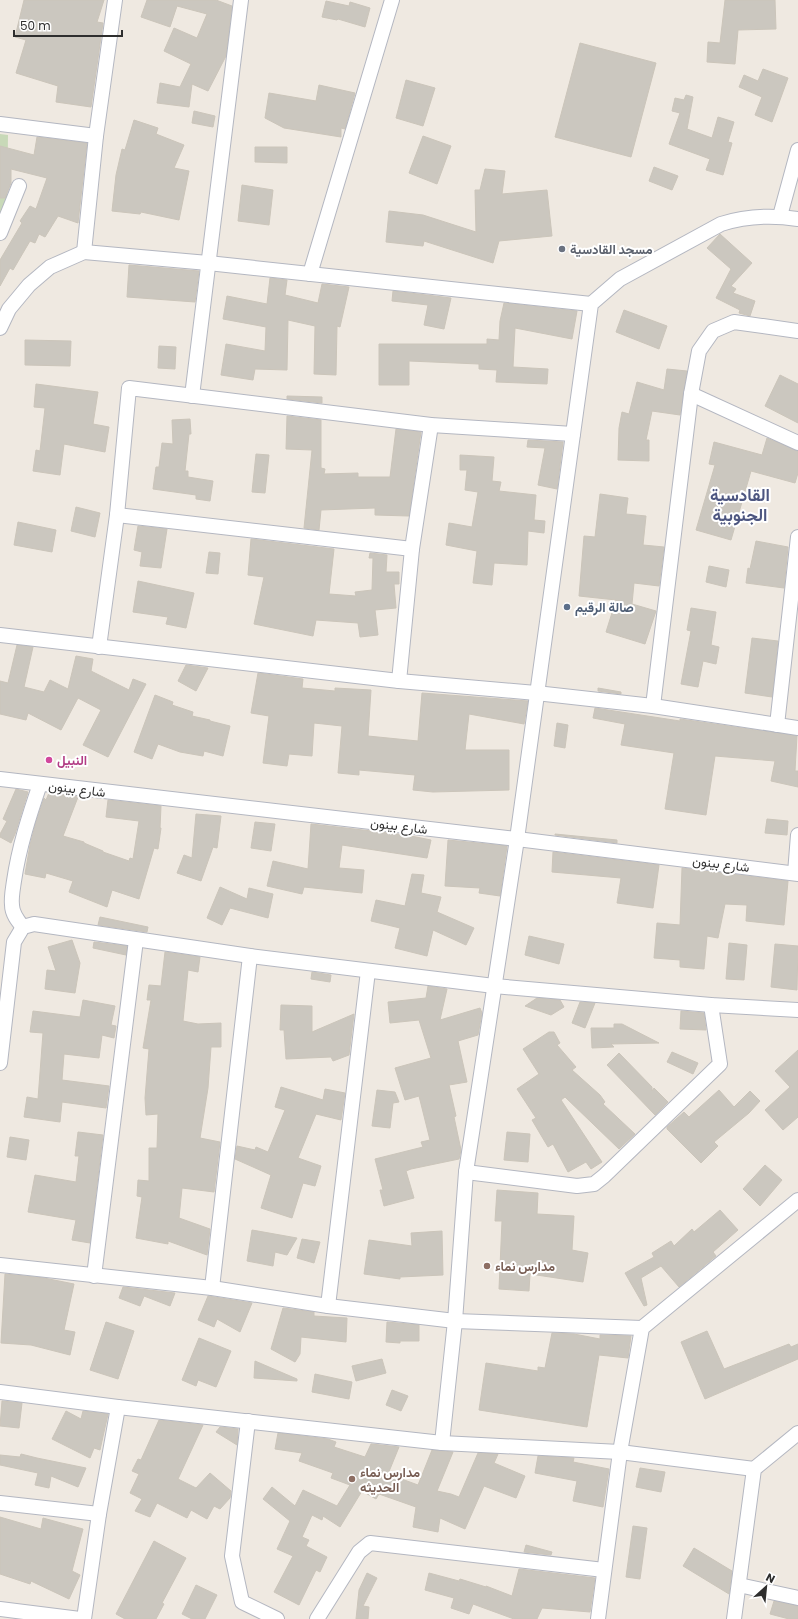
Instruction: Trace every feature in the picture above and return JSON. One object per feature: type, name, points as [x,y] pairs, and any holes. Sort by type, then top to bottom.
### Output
[{"type":"street","points":[[84,252],[96,136],[115,0]]},
{"type":"street","points":[[192,396],[241,0]]},
{"type":"street","points":[[310,274],[392,0]]},
{"type":"street","points":[[0,124],[96,136]]},
{"type":"street","points":[[780,216],[798,150]]},
{"type":"street","points":[[0,233],[19,186]]},
{"type":"street","points":[[442,1443],[455,1321],[466,1172],[517,839],[591,304],[620,279],[720,224],[738,218],[780,216],[798,219]]},
{"type":"street","points":[[0,328],[9,309],[29,285],[50,267],[84,252],[208,263],[591,304]]},
{"type":"street","points":[[653,706],[691,394],[699,351],[713,331],[734,322],[798,331]]},
{"type":"street","points":[[99,647],[117,515],[129,388],[431,425],[572,434]]},
{"type":"street","points":[[691,394],[798,443]]},
{"type":"street","points":[[399,681],[412,549],[431,425]]},
{"type":"street","points":[[117,515],[412,549]]},
{"type":"street","points":[[777,725],[798,537]]},
{"type":"street","points":[[0,635],[399,681],[536,693],[653,706],[798,728]]},
{"type":"street","name":"شارع بينون","points":[[4,782],[40,784],[517,839],[797,874]]},
{"type":"street","points":[[23,927],[16,919],[12,906],[13,892],[17,860],[24,830],[40,784]]},
{"type":"street","points":[[797,874],[798,835]]},
{"type":"street","points":[[0,1063],[14,942],[23,927],[34,924],[250,956],[494,986],[711,1005],[798,1010]]},
{"type":"street","points":[[94,1276],[136,940]]},
{"type":"street","points":[[212,1288],[250,956]]},
{"type":"street","points":[[328,1306],[368,971]]},
{"type":"street","points":[[466,1172],[577,1186],[594,1184],[720,1064],[711,1005]]},
{"type":"street","points":[[598,1619],[620,1452],[642,1328],[798,1200]]},
{"type":"street","points":[[0,1265],[212,1288],[328,1306],[455,1321],[642,1328]]},
{"type":"street","points":[[0,1392],[118,1407],[442,1443],[620,1452],[754,1469]]},
{"type":"street","points":[[84,1619],[99,1514],[118,1407]]},
{"type":"street","points":[[248,1421],[232,1556],[242,1602],[277,1619]]},
{"type":"street","points":[[734,1619],[754,1469],[798,1433]]},
{"type":"street","points":[[0,1502],[99,1514]]},
{"type":"street","points":[[317,1619],[359,1552],[370,1543],[604,1570]]},
{"type":"street","points":[[739,1584],[798,1598]]},
{"type":"street","points":[[0,1609],[80,1619]]},
{"type":"green space","points":[[0,134],[8,135],[7,209],[0,224]]},
{"type":"building","points":[[24,0],[104,0],[97,22],[103,23],[91,107],[56,102],[58,86],[16,73],[26,40],[15,37]]},
{"type":"building","points":[[147,0],[216,0],[232,6],[226,56],[208,91],[192,84],[189,107],[157,103],[160,83],[180,87],[191,64],[164,51],[174,28],[197,38],[207,14],[177,6],[170,27],[141,17]]},
{"type":"building","points":[[725,0],[775,0],[776,29],[738,30],[735,64],[707,62],[708,42],[720,43]]},
{"type":"building","points":[[326,1],[349,6],[350,2],[370,8],[365,27],[338,19],[322,17]]},
{"type":"building","points":[[580,43],[656,63],[631,157],[555,137]]},
{"type":"building","points":[[763,69],[788,78],[772,122],[755,115],[762,97],[739,87],[744,75],[758,81]]},
{"type":"building","points":[[406,80],[435,88],[423,126],[396,118]]},
{"type":"building","points":[[319,85],[355,93],[345,129],[341,128],[341,137],[284,128],[265,118],[269,93],[316,101]]},
{"type":"building","points":[[686,95],[693,97],[687,129],[712,138],[718,117],[734,122],[728,142],[732,143],[723,175],[706,170],[710,159],[669,144],[680,113],[672,111],[675,98],[684,100]]},
{"type":"building","points":[[194,111],[215,116],[213,127],[192,123]]},
{"type":"building","points":[[134,120],[158,128],[156,134],[184,145],[174,168],[189,171],[179,220],[141,212],[140,214],[112,211],[116,175],[122,149],[125,150]]},
{"type":"building","points":[[423,136],[451,146],[437,184],[409,173]]},
{"type":"building","points":[[37,137],[87,143],[78,223],[58,216],[45,237],[39,234],[35,243],[30,241],[13,270],[10,268],[0,286],[0,260],[22,223],[20,221],[30,206],[36,209],[47,178],[11,169],[11,183],[5,198],[0,198],[0,146],[34,155]]},
{"type":"building","points":[[255,147],[287,147],[287,163],[255,162]]},
{"type":"building","points":[[654,167],[678,176],[672,190],[649,181]]},
{"type":"building","points":[[485,169],[505,171],[502,194],[547,190],[552,236],[499,241],[493,263],[424,241],[423,246],[386,242],[389,211],[423,215],[476,232],[475,190],[480,190]]},
{"type":"building","points":[[242,185],[273,190],[269,225],[238,221]]},
{"type":"building","points":[[720,234],[752,263],[731,286],[736,289],[733,293],[755,301],[750,316],[739,313],[740,310],[716,298],[731,269],[707,248]]},
{"type":"building","points":[[129,265],[199,271],[195,302],[127,297]]},
{"type":"building","points":[[270,278],[287,280],[285,295],[318,303],[322,284],[349,287],[340,327],[337,326],[336,375],[314,374],[315,326],[288,320],[287,370],[255,369],[253,380],[221,375],[226,344],[265,351],[266,327],[223,319],[227,296],[267,304]]},
{"type":"building","points":[[393,291],[451,298],[444,329],[424,325],[428,305],[392,301]]},
{"type":"building","points":[[504,303],[577,311],[572,339],[515,328],[513,367],[548,369],[547,384],[496,382],[497,370],[479,369],[479,364],[409,361],[409,385],[379,385],[379,344],[487,344],[487,339],[499,340],[500,321]]},
{"type":"building","points":[[624,310],[667,326],[659,349],[616,332]]},
{"type":"building","points":[[25,340],[71,341],[70,366],[25,365]]},
{"type":"building","points":[[159,346],[176,347],[175,369],[158,368]]},
{"type":"building","points":[[667,369],[687,371],[680,415],[652,411],[646,440],[649,440],[649,461],[618,460],[619,428],[622,412],[629,414],[637,382],[664,390]]},
{"type":"building","points":[[780,375],[798,384],[798,423],[765,406]]},
{"type":"building","points":[[36,384],[98,392],[93,424],[109,427],[105,452],[64,444],[60,475],[33,471],[36,450],[40,451],[45,408],[34,407]]},
{"type":"building","points":[[287,396],[322,397],[322,403],[287,399]]},
{"type":"building","points":[[287,416],[321,420],[321,468],[325,469],[324,474],[358,473],[358,477],[390,477],[396,429],[421,432],[409,516],[375,515],[375,508],[321,510],[319,530],[304,528],[312,450],[286,449]]},
{"type":"building","points":[[190,419],[191,434],[189,434],[185,471],[188,471],[188,477],[213,481],[210,501],[196,499],[196,495],[153,489],[156,467],[159,467],[162,443],[173,444],[172,420]]},
{"type":"building","points":[[767,438],[798,451],[798,473],[795,483],[751,471],[731,540],[696,530],[715,465],[709,464],[714,442],[762,455]]},
{"type":"building","points":[[528,440],[563,442],[557,489],[538,485],[545,448],[527,447]]},
{"type":"building","points":[[256,454],[269,455],[265,493],[252,492]]},
{"type":"building","points":[[460,455],[494,457],[492,481],[501,482],[499,491],[536,495],[534,520],[545,521],[544,533],[528,531],[527,565],[494,563],[492,585],[473,583],[477,551],[446,545],[449,523],[472,527],[478,492],[465,490],[467,470],[460,470]]},
{"type":"building","points":[[600,494],[628,498],[626,514],[646,516],[643,545],[664,547],[659,586],[634,583],[632,604],[656,611],[645,644],[606,632],[616,600],[579,596],[584,536],[595,537]]},
{"type":"building","points":[[76,507],[100,513],[95,537],[71,531]]},
{"type":"building","points":[[18,522],[56,530],[52,552],[14,545]]},
{"type":"building","points":[[138,526],[167,529],[161,568],[140,566],[142,552],[134,550]]},
{"type":"building","points":[[251,539],[334,549],[329,594],[356,596],[355,592],[372,590],[373,558],[369,558],[370,553],[387,555],[386,572],[399,572],[399,584],[394,584],[396,608],[375,610],[378,635],[360,637],[358,623],[316,620],[313,636],[254,624],[264,577],[248,575]]},
{"type":"building","points":[[756,541],[788,547],[784,588],[746,583],[748,568],[750,569]]},
{"type":"building","points":[[209,552],[220,553],[218,574],[206,573]]},
{"type":"building","points":[[709,566],[729,570],[726,587],[706,582]]},
{"type":"building","points":[[138,581],[194,593],[186,628],[166,624],[168,617],[133,612]]},
{"type":"building","points":[[691,608],[716,612],[711,645],[719,647],[716,664],[703,661],[698,687],[681,684],[691,631],[687,630]]},
{"type":"building","points":[[752,638],[778,641],[772,697],[745,693]]},
{"type":"building","points":[[17,645],[33,647],[24,687],[44,692],[50,680],[68,689],[76,656],[93,659],[91,671],[129,690],[133,679],[146,684],[108,757],[83,745],[101,710],[78,698],[61,730],[28,713],[26,720],[0,714],[0,681],[8,683]]},
{"type":"building","points":[[186,665],[208,668],[196,691],[178,681]]},
{"type":"building","points":[[258,673],[303,679],[302,688],[335,691],[335,688],[371,690],[368,736],[418,741],[422,693],[528,701],[524,724],[469,714],[465,750],[509,750],[509,790],[433,792],[413,790],[415,775],[359,770],[359,775],[338,773],[342,726],[314,723],[312,756],[289,754],[287,766],[263,763],[269,716],[251,713]]},
{"type":"building","points":[[598,688],[621,692],[621,694],[598,691]]},
{"type":"building","points":[[155,695],[173,702],[172,705],[193,712],[192,716],[230,726],[223,756],[204,751],[203,756],[180,752],[158,744],[152,759],[134,752]]},
{"type":"building","points":[[595,708],[680,721],[680,719],[797,736],[795,771],[798,771],[798,787],[771,781],[775,761],[715,756],[706,815],[665,809],[674,753],[621,745],[625,724],[593,718]]},
{"type":"building","points":[[557,723],[568,725],[565,748],[554,746]]},
{"type":"building","points":[[16,789],[28,792],[11,843],[0,837],[0,834],[7,821],[3,819]]},
{"type":"building","points":[[49,793],[78,797],[63,836],[84,842],[103,852],[129,861],[130,858],[133,859],[139,821],[106,817],[108,800],[161,806],[161,828],[158,849],[154,848],[139,899],[112,890],[107,907],[69,892],[73,881],[46,873],[45,878],[25,874],[36,822],[44,798],[46,800]]},
{"type":"building","points":[[196,814],[221,816],[217,848],[213,847],[201,881],[177,873],[184,855],[192,858]]},
{"type":"building","points":[[767,819],[788,821],[787,835],[765,833]]},
{"type":"building","points":[[255,822],[275,824],[271,851],[251,848]]},
{"type":"building","points":[[311,824],[406,835],[431,840],[427,858],[342,845],[339,868],[364,870],[362,893],[304,887],[302,894],[267,886],[273,861],[308,869]]},
{"type":"building","points":[[555,835],[617,840],[617,843]]},
{"type":"building","points":[[448,840],[507,846],[500,896],[479,893],[480,888],[445,886]]},
{"type":"building","points":[[553,852],[659,865],[653,908],[617,903],[621,878],[552,872]]},
{"type":"building","points":[[682,868],[788,881],[784,925],[746,921],[747,905],[725,904],[718,938],[707,936],[704,969],[680,967],[680,960],[654,958],[657,923],[680,925]]},
{"type":"building","points":[[412,874],[424,875],[421,893],[441,897],[437,912],[474,928],[466,945],[433,930],[427,956],[395,948],[400,928],[371,921],[376,900],[405,906]]},
{"type":"building","points":[[220,887],[247,899],[249,888],[273,894],[268,918],[230,908],[222,925],[207,918]]},
{"type":"building","points":[[100,917],[148,927],[147,932],[98,925]]},
{"type":"building","points":[[529,936],[564,944],[559,964],[525,955]]},
{"type":"building","points":[[72,940],[80,963],[75,993],[45,989],[47,970],[56,971],[48,947]]},
{"type":"building","points":[[94,942],[127,946],[126,955],[93,948]]},
{"type":"building","points":[[729,943],[747,945],[744,980],[726,979]]},
{"type":"building","points":[[775,944],[798,946],[797,990],[771,987]]},
{"type":"building","points":[[165,952],[200,957],[198,972],[188,970],[183,1021],[198,1024],[221,1023],[221,1047],[211,1047],[208,1088],[200,1138],[220,1142],[214,1192],[182,1188],[179,1218],[210,1229],[207,1255],[168,1241],[168,1244],[136,1238],[142,1197],[137,1196],[138,1180],[149,1181],[149,1148],[157,1148],[158,1114],[146,1115],[145,1098],[149,1049],[143,1048],[151,1000],[147,1000],[149,985],[161,986]]},
{"type":"building","points":[[312,972],[331,975],[330,982],[311,979]]},
{"type":"building","points":[[428,986],[447,989],[440,1020],[480,1008],[482,1013],[478,1035],[458,1041],[467,1082],[449,1085],[456,1116],[454,1117],[461,1150],[459,1159],[406,1171],[414,1198],[384,1206],[380,1190],[383,1190],[375,1159],[423,1147],[421,1142],[430,1140],[419,1096],[405,1100],[395,1068],[431,1058],[419,1020],[390,1023],[388,1002],[426,998]]},
{"type":"building","points":[[537,998],[560,1000],[564,1007],[551,1015],[525,1006]]},
{"type":"building","points":[[83,1000],[115,1006],[111,1025],[116,1026],[114,1038],[102,1035],[99,1058],[64,1054],[62,1080],[109,1086],[106,1108],[62,1102],[60,1122],[24,1117],[27,1097],[38,1099],[43,1033],[30,1032],[33,1011],[80,1017]]},
{"type":"building","points":[[580,1002],[595,1003],[585,1028],[572,1023]]},
{"type":"building","points":[[281,1005],[312,1006],[312,1032],[354,1014],[349,1055],[333,1061],[331,1057],[286,1059],[284,1030],[280,1030]]},
{"type":"building","points":[[681,1011],[704,1013],[706,1030],[680,1029]]},
{"type":"building","points":[[614,1024],[622,1024],[659,1043],[611,1044],[614,1047],[592,1048],[591,1028],[614,1028]]},
{"type":"building","points":[[549,1032],[554,1032],[560,1043],[557,1045],[576,1067],[572,1070],[600,1095],[605,1102],[603,1104],[635,1134],[619,1149],[565,1097],[561,1100],[602,1162],[591,1169],[586,1162],[568,1172],[553,1144],[548,1147],[532,1120],[536,1118],[517,1089],[539,1074],[523,1049]]},
{"type":"building","points":[[798,1050],[798,1117],[783,1130],[765,1110],[790,1087],[775,1071]]},
{"type":"building","points":[[672,1052],[698,1063],[693,1074],[667,1062]]},
{"type":"building","points":[[619,1053],[652,1087],[652,1091],[654,1088],[668,1102],[655,1115],[607,1065]]},
{"type":"building","points":[[281,1087],[323,1100],[325,1089],[345,1093],[341,1120],[316,1114],[298,1158],[321,1166],[315,1186],[303,1183],[292,1218],[261,1208],[271,1175],[235,1159],[237,1146],[255,1150],[256,1147],[268,1152],[285,1110],[275,1107]]},
{"type":"building","points":[[377,1090],[395,1092],[399,1102],[393,1103],[390,1128],[372,1126]]},
{"type":"building","points":[[719,1090],[734,1107],[750,1091],[760,1101],[749,1113],[714,1142],[718,1146],[701,1163],[667,1129],[667,1127],[684,1112],[689,1117]]},
{"type":"building","points":[[78,1132],[103,1135],[90,1243],[72,1240],[76,1220],[28,1212],[35,1175],[76,1182],[79,1156],[75,1156]]},
{"type":"building","points":[[507,1132],[530,1134],[528,1162],[504,1160]]},
{"type":"building","points":[[10,1137],[29,1140],[26,1160],[7,1157]]},
{"type":"building","points":[[765,1165],[782,1180],[760,1206],[743,1189]]},
{"type":"building","points":[[497,1190],[538,1193],[537,1214],[574,1216],[572,1250],[588,1253],[583,1282],[530,1274],[529,1291],[499,1289],[502,1221],[495,1221]]},
{"type":"building","points":[[720,1210],[738,1230],[713,1252],[716,1256],[679,1287],[661,1266],[641,1278],[647,1305],[644,1306],[625,1273],[654,1257],[652,1253],[671,1241],[674,1246],[692,1229],[694,1232]]},
{"type":"building","points":[[252,1230],[297,1238],[287,1255],[275,1252],[273,1266],[247,1261]]},
{"type":"building","points":[[442,1231],[443,1275],[400,1277],[400,1279],[364,1274],[369,1240],[412,1246],[411,1233]]},
{"type":"building","points":[[302,1239],[320,1242],[314,1263],[297,1258]]},
{"type":"building","points":[[5,1274],[44,1278],[74,1284],[64,1330],[75,1332],[70,1355],[31,1345],[1,1343]]},
{"type":"building","points":[[123,1287],[175,1293],[170,1306],[144,1296],[140,1306],[119,1298]]},
{"type":"building","points":[[208,1296],[252,1303],[240,1332],[217,1319],[214,1327],[198,1320]]},
{"type":"building","points":[[283,1308],[314,1312],[314,1316],[347,1318],[346,1342],[301,1337],[300,1354],[295,1362],[271,1349]]},
{"type":"building","points":[[106,1322],[134,1331],[118,1379],[90,1370]]},
{"type":"building","points":[[387,1322],[419,1325],[419,1341],[400,1341],[400,1343],[386,1342]]},
{"type":"building","points":[[707,1331],[724,1369],[789,1344],[791,1347],[798,1344],[798,1359],[705,1399],[681,1342]]},
{"type":"building","points":[[552,1333],[574,1334],[600,1339],[600,1335],[631,1336],[628,1358],[599,1355],[587,1427],[479,1410],[486,1363],[538,1371],[538,1367],[545,1368]]},
{"type":"building","points":[[199,1338],[231,1351],[216,1387],[198,1380],[196,1386],[182,1380]]},
{"type":"building","points":[[382,1359],[386,1373],[356,1381],[352,1366]]},
{"type":"building","points":[[255,1361],[297,1379],[297,1381],[254,1378]]},
{"type":"building","points":[[315,1374],[352,1382],[349,1399],[312,1392]]},
{"type":"building","points":[[392,1390],[408,1396],[401,1411],[386,1405]]},
{"type":"building","points":[[2,1401],[22,1403],[19,1428],[0,1426]]},
{"type":"building","points":[[66,1411],[81,1419],[83,1411],[108,1414],[100,1450],[94,1448],[90,1458],[52,1439]]},
{"type":"building","points":[[159,1420],[203,1425],[178,1479],[196,1488],[210,1473],[231,1491],[230,1498],[220,1509],[214,1506],[207,1519],[191,1510],[187,1518],[157,1503],[150,1517],[135,1511],[142,1499],[130,1493],[139,1474],[132,1471],[138,1459],[141,1460]]},
{"type":"building","points":[[220,1427],[238,1429],[237,1445],[216,1432]]},
{"type":"building","points":[[278,1433],[328,1439],[336,1442],[334,1447],[365,1457],[371,1444],[399,1447],[388,1474],[418,1485],[432,1450],[453,1452],[437,1491],[459,1497],[478,1453],[498,1454],[494,1463],[525,1476],[516,1498],[484,1486],[465,1529],[440,1518],[438,1532],[413,1527],[416,1507],[379,1494],[376,1499],[362,1491],[340,1527],[323,1516],[322,1520],[312,1515],[302,1537],[309,1540],[306,1546],[327,1557],[320,1572],[316,1570],[299,1605],[274,1592],[293,1556],[277,1549],[290,1521],[263,1499],[272,1487],[295,1506],[303,1490],[337,1506],[350,1485],[331,1478],[333,1473],[299,1461],[302,1453],[275,1449]]},
{"type":"building","points":[[21,1454],[86,1468],[78,1487],[51,1476],[49,1488],[35,1485],[38,1473],[0,1465],[0,1455],[20,1457]]},
{"type":"building","points":[[538,1456],[574,1458],[573,1462],[609,1469],[603,1507],[573,1501],[577,1481],[535,1473]]},
{"type":"building","points":[[640,1468],[665,1472],[661,1492],[636,1487]]},
{"type":"building","points":[[0,1517],[41,1529],[43,1518],[83,1529],[72,1571],[80,1575],[69,1599],[31,1581],[30,1584],[0,1574]]},
{"type":"building","points":[[633,1526],[647,1528],[640,1579],[626,1577]]},
{"type":"building","points":[[154,1541],[186,1558],[162,1603],[164,1604],[156,1619],[125,1619],[116,1614]]},
{"type":"building","points":[[526,1545],[552,1552],[551,1555],[524,1552]]},
{"type":"building","points":[[694,1548],[732,1571],[729,1594],[683,1566]]},
{"type":"building","points":[[519,1569],[595,1578],[590,1612],[542,1608],[537,1619],[514,1619],[473,1604],[469,1614],[451,1608],[454,1598],[425,1590],[429,1573],[486,1586],[512,1596]]},
{"type":"building","points":[[367,1573],[377,1578],[363,1606],[369,1607],[368,1619],[356,1619],[359,1590]]},
{"type":"building","points":[[196,1585],[217,1595],[205,1619],[192,1619],[182,1614]]},
{"type":"building","points":[[774,1601],[798,1606],[798,1619],[789,1619],[770,1614]]},
{"type":"place","name":"مسجد القادسية","points":[[562,249]]},
{"type":"place","name":"صالة الرقيم","points":[[567,607]]},
{"type":"place","name":"النبيل","points":[[49,760]]},
{"type":"place","name":"مدارس نماء","points":[[487,1266]]},
{"type":"place","name":"مدارس نماء الحديثه","points":[[352,1479]]},
{"type":"district","name":"القادسية الجنوبية","points":[[740,505]]}]
